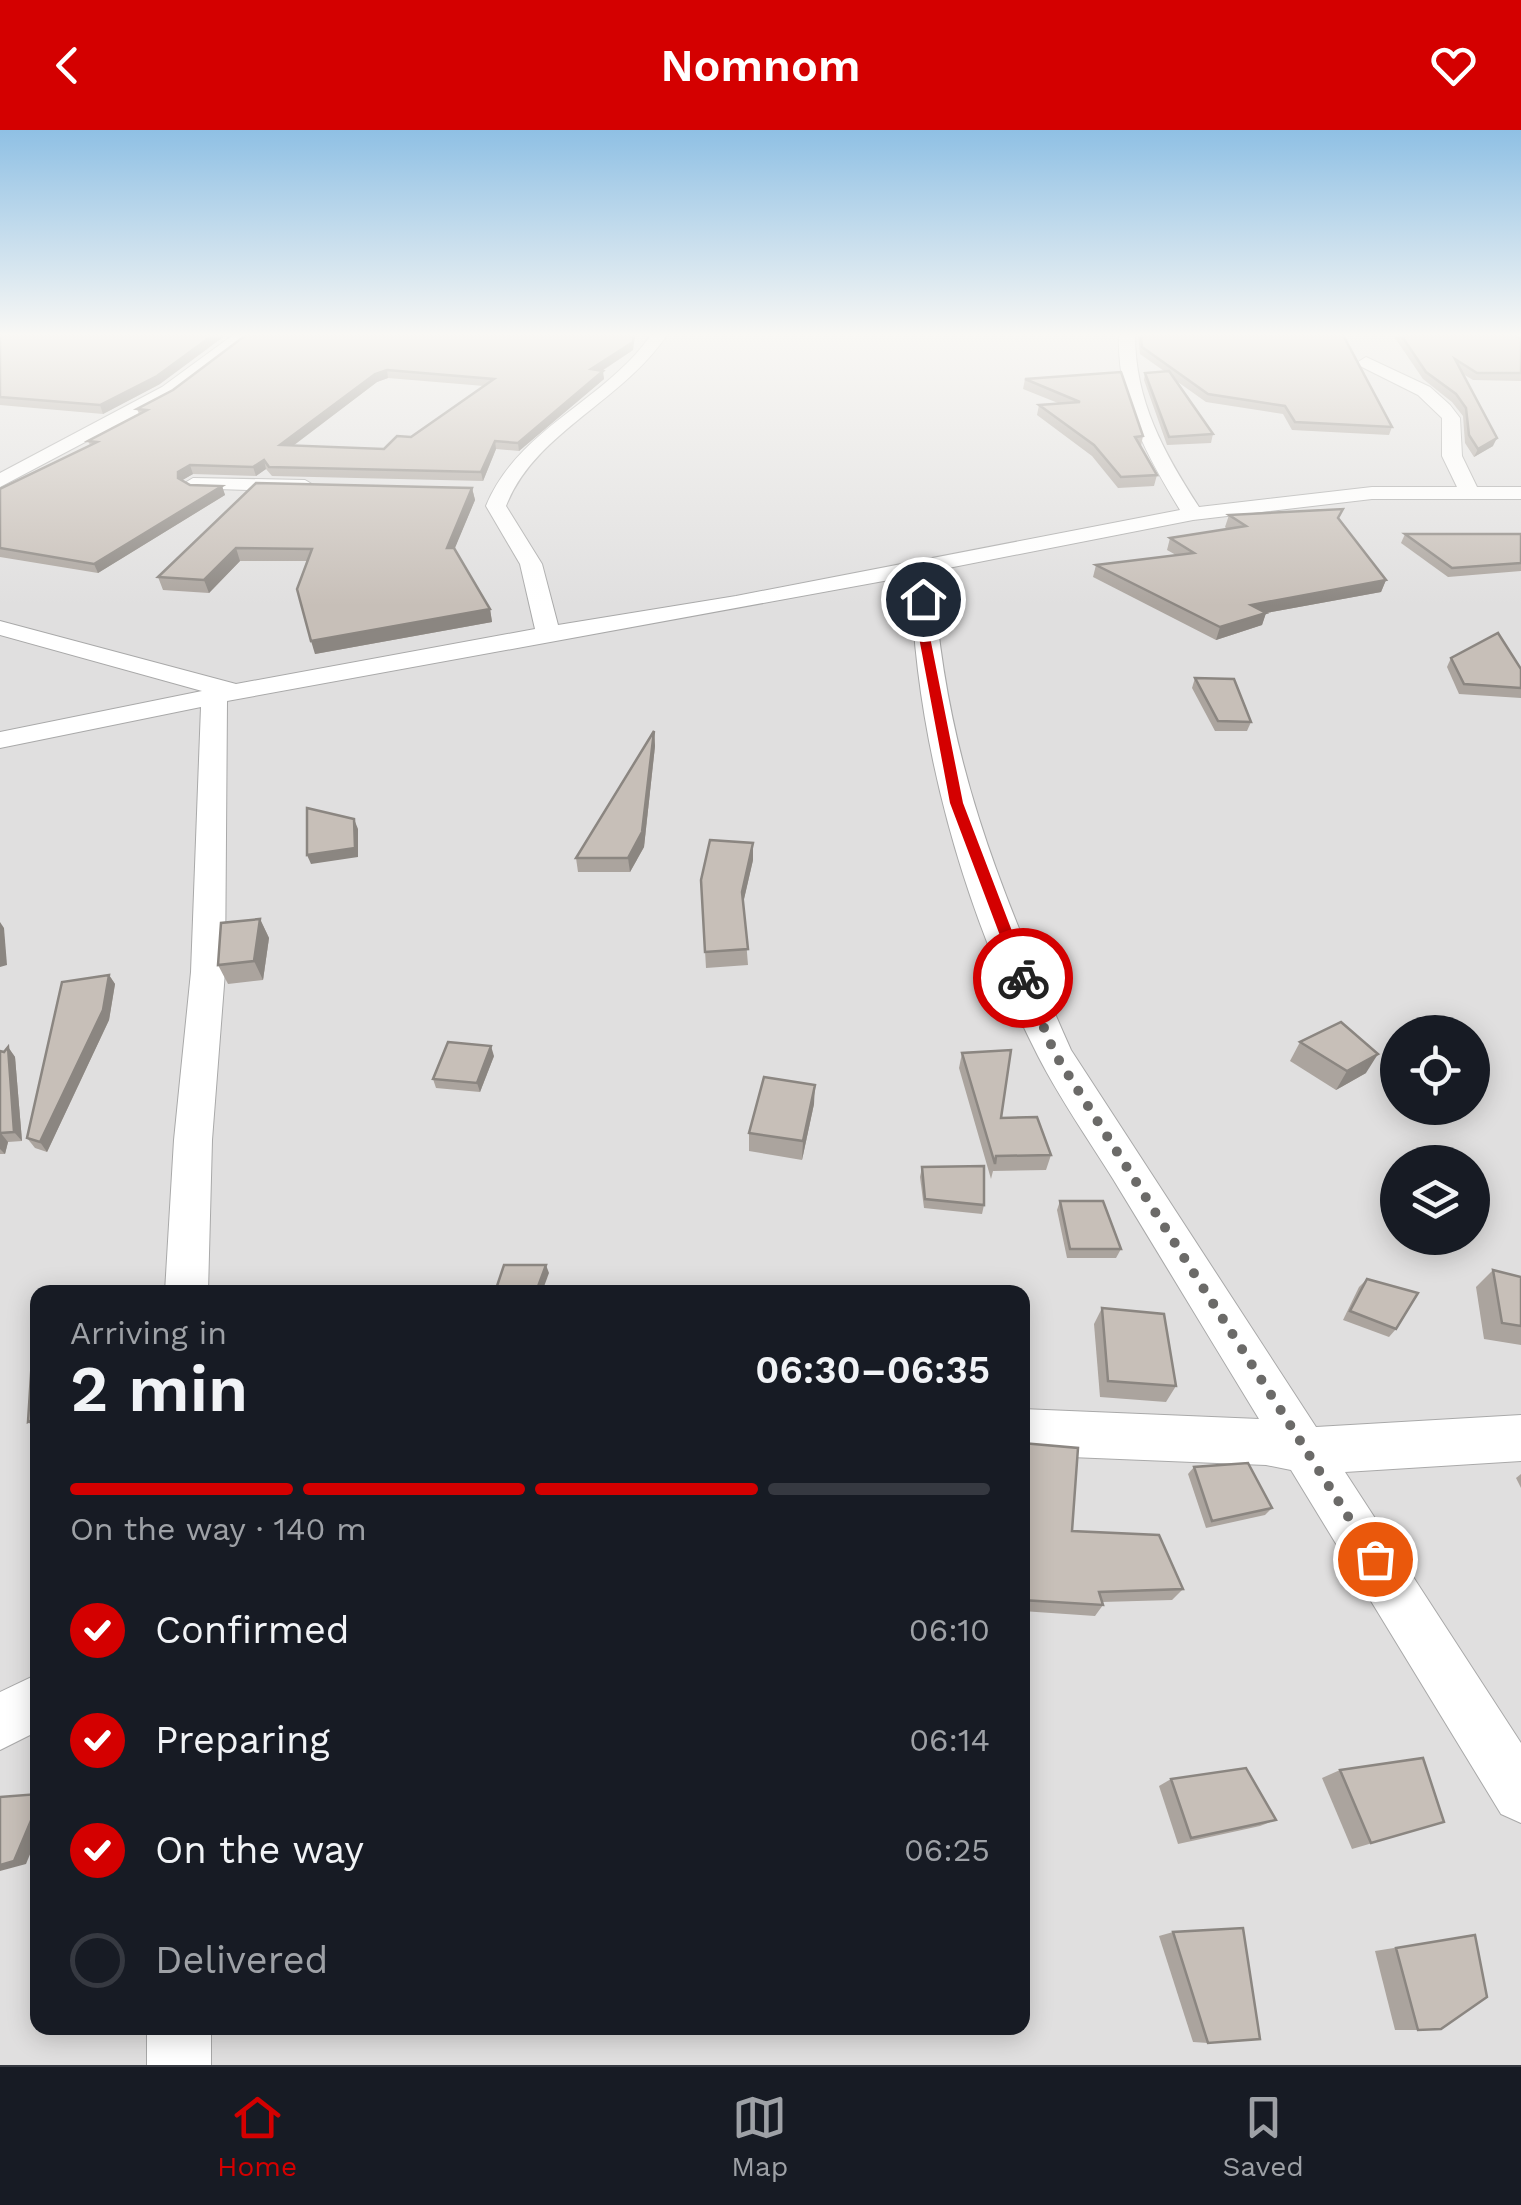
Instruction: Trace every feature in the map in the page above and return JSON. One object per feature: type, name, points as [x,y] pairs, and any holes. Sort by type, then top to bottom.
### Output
[{"type":"street","points":[[0,480],[103,425]]},
{"type":"street","points":[[548,634],[531,564],[490,490],[562,425]]},
{"type":"street","points":[[1140,425],[1192,514]]},
{"type":"street","points":[[1450,425],[1452,456],[1470,494]]},
{"type":"street","points":[[193,484],[327,487]]},
{"type":"street","points":[[0,740],[548,634],[736,604],[1192,514],[1372,492],[1521,493]]},
{"type":"street","points":[[922,566],[924,632],[956,803],[1055,1054],[1521,1794]]},
{"type":"street","points":[[0,628],[226,694]]},
{"type":"street","points":[[186,1285],[193,1140],[226,694]]},
{"type":"street","points":[[1030,1432],[1266,1442],[1308,1451],[1521,1438]]},
{"type":"street","points":[[0,1722],[30,1705]]},
{"type":"street","points":[[179,2065],[180,2035]]},
{"type":"shaded area","points":[[0,425],[1521,425],[1521,2065],[0,2065]]},
{"type":"building","points":[[118,425],[306,425],[280,445],[384,449],[397,436],[411,437],[428,425],[539,425],[518,443],[495,441],[481,472],[269,467],[264,460],[253,467],[190,465],[178,472],[178,478],[190,485],[222,486],[94,564],[0,548],[0,489],[97,442],[88,441]]},
{"type":"building","points":[[1067,425],[1139,425],[1143,436],[1135,437],[1157,475],[1121,477],[1094,445]]},
{"type":"building","points":[[1165,425],[1207,425],[1213,434],[1169,437]]},
{"type":"building","points":[[1468,425],[1490,425],[1497,438],[1478,449]]},
{"type":"building","points":[[256,483],[472,488],[447,548],[454,548],[490,609],[311,641],[297,589],[312,549],[236,548],[204,580],[158,577]]},
{"type":"building","points":[[1343,509],[1338,518],[1386,580],[1251,605],[1266,613],[1220,627],[1096,565],[1194,553],[1170,538],[1246,526],[1229,515]]},
{"type":"building","points":[[1405,534],[1521,534],[1521,563],[1452,568]]},
{"type":"building","points":[[1498,633],[1521,669],[1521,688],[1464,684],[1451,658]]},
{"type":"building","points":[[1195,678],[1234,679],[1251,722],[1218,721]]},
{"type":"building","points":[[654,731],[642,832],[628,858],[576,858]]},
{"type":"building","points":[[307,808],[354,819],[355,848],[307,855]]},
{"type":"building","points":[[710,840],[753,843],[742,892],[748,949],[705,952],[701,880]]},
{"type":"building","points":[[260,919],[254,961],[218,965],[221,923]]},
{"type":"building","points":[[109,975],[103,1010],[40,1142],[27,1138],[62,982]]},
{"type":"building","points":[[1341,1022],[1378,1054],[1347,1071],[1300,1042]]},
{"type":"building","points":[[448,1042],[491,1046],[477,1083],[433,1079]]},
{"type":"building","points":[[8,1047],[14,1132],[0,1133],[0,1051]]},
{"type":"building","points":[[1011,1050],[1001,1118],[1037,1117],[1051,1155],[996,1156],[995,1164],[962,1053]]},
{"type":"building","points":[[764,1077],[815,1085],[803,1141],[749,1133]]},
{"type":"building","points":[[984,1166],[984,1205],[925,1199],[922,1167]]},
{"type":"building","points":[[1060,1201],[1103,1201],[1121,1249],[1070,1249]]},
{"type":"building","points":[[504,1265],[546,1265],[539,1285],[497,1285]]},
{"type":"building","points":[[1493,1270],[1521,1277],[1521,1326],[1502,1323]]},
{"type":"building","points":[[1367,1279],[1418,1293],[1396,1329],[1350,1311]]},
{"type":"building","points":[[1102,1308],[1164,1314],[1176,1386],[1108,1381]]},
{"type":"building","points":[[1030,1444],[1078,1448],[1072,1531],[1159,1535],[1183,1589],[1099,1592],[1103,1605],[1030,1600]]},
{"type":"building","points":[[1248,1463],[1272,1508],[1212,1521],[1194,1467]]},
{"type":"building","points":[[1423,1758],[1444,1822],[1371,1843],[1340,1770]]},
{"type":"building","points":[[1246,1768],[1276,1820],[1191,1838],[1171,1779]]},
{"type":"building","points":[[30,1795],[30,1823],[14,1861],[0,1865],[0,1797]]},
{"type":"building","points":[[1243,1928],[1260,2039],[1208,2043],[1173,1932]]},
{"type":"building","points":[[1475,1935],[1487,1997],[1441,2029],[1418,2030],[1396,1948]]},
{"type":"way so far","points":[[1023,978],[1055,1054],[1375,1559]]},
{"type":"route","points":[[923,599],[924,632],[956,803],[1023,978]]}]
